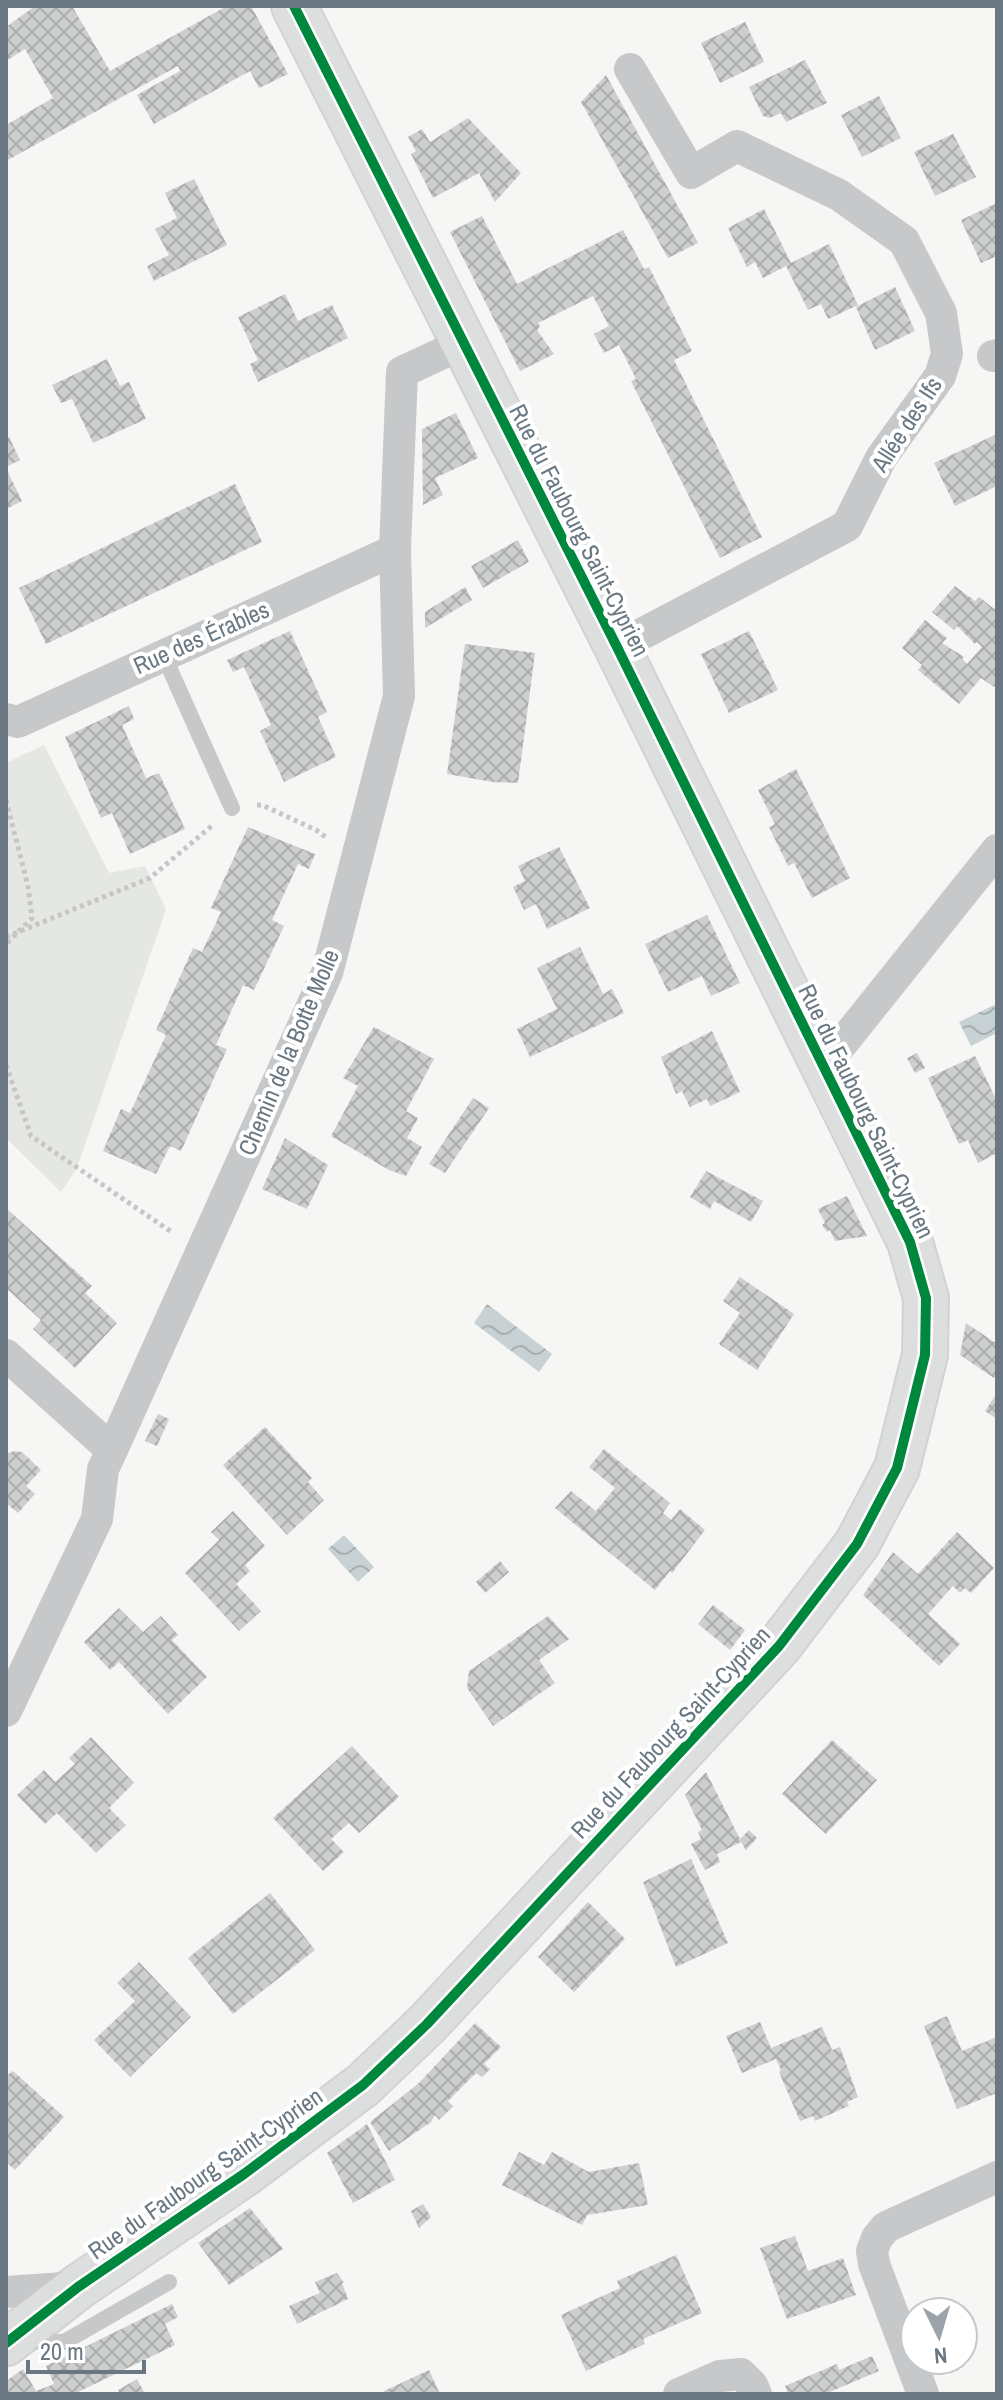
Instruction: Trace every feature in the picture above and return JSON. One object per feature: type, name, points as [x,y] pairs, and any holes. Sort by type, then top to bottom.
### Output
[{"type":"street","name":"Rue du Faubourg Saint-Cyprien","points":[[7,2342],[78,2287],[244,2174],[363,2085],[427,2024],[779,1646],[857,1544],[897,1468],[925,1355],[926,1298],[910,1242],[617,647],[294,6]]},
{"type":"street","name":"Allée des Ifs","points":[[617,647],[847,526],[881,458],[940,376],[947,354],[941,313],[904,241],[839,195],[737,146],[691,173],[630,69]]},
{"type":"street","name":"Chemin de la Botte Molle","points":[[6,1711],[97,1519],[103,1469],[327,973],[399,696],[395,550],[402,372],[464,343]]},
{"type":"street","name":"Rue des Érables","points":[[6,719],[18,722],[395,550]]},
{"type":"street","points":[[824,1066],[997,850]]},
{"type":"street","points":[[6,1355],[112,1450]]},
{"type":"street","points":[[923,2394],[874,2264],[872,2251],[886,2227],[997,2177]]},
{"type":"street","points":[[6,2292],[78,2287]]},
{"type":"street","points":[[679,2394],[720,2376],[741,2374],[756,2394]]},
{"type":"lane","points":[[163,654],[232,808]]},
{"type":"lane","points":[[7,2342],[64,2342],[169,2282]]},
{"type":"path","points":[[6,800],[28,886],[32,918],[6,944]]},
{"type":"path","points":[[6,937],[150,878],[232,808],[262,805],[316,830],[333,843],[359,852]]},
{"type":"path","points":[[6,1065],[31,1136],[175,1235],[199,1256]]},
{"type":"shaded area","points":[[44,745],[109,873],[145,866],[166,909],[77,1168],[61,1192],[6,1138],[6,763]]},
{"type":"water","points":[[994,1005],[997,1033],[971,1046],[959,1022]]},
{"type":"water","points":[[487,1304],[552,1354],[539,1372],[474,1323]]},
{"type":"water","points":[[344,1535],[374,1567],[358,1582],[328,1549]]},
{"type":"building","points":[[35,6],[72,6],[110,71],[227,6],[251,6],[288,74],[259,88],[250,71],[154,124],[137,95],[180,71],[178,66],[6,161],[6,125],[53,98],[25,49],[6,61],[6,27]]},
{"type":"building","points":[[745,22],[764,62],[720,83],[701,43]]},
{"type":"building","points":[[805,60],[827,103],[786,122],[781,113],[770,118],[763,116],[749,87]]},
{"type":"building","points":[[606,75],[698,243],[668,258],[581,102]]},
{"type":"building","points":[[879,96],[901,138],[862,157],[841,115]]},
{"type":"building","points":[[468,118],[521,173],[495,202],[479,173],[433,198],[411,154],[416,151],[408,137],[422,129],[430,142]]},
{"type":"building","points":[[953,134],[976,177],[935,196],[914,152]]},
{"type":"building","points":[[194,179],[227,245],[154,281],[147,266],[169,255],[155,229],[177,218],[165,193]]},
{"type":"building","points":[[997,203],[997,256],[981,263],[961,220]]},
{"type":"building","points":[[764,209],[791,263],[829,244],[858,305],[828,319],[821,304],[808,310],[786,266],[763,278],[755,262],[747,267],[728,228]]},
{"type":"building","points":[[482,216],[517,284],[623,230],[644,269],[649,267],[692,351],[674,360],[762,537],[720,558],[631,381],[636,379],[619,345],[604,353],[594,334],[609,326],[593,296],[538,323],[540,327],[537,330],[554,354],[520,371],[450,232]]},
{"type":"building","points":[[895,287],[915,331],[875,350],[856,307]]},
{"type":"building","points":[[285,294],[298,321],[332,305],[348,338],[258,382],[250,364],[258,360],[238,317]]},
{"type":"building","points":[[107,359],[120,386],[129,382],[146,419],[93,443],[72,399],[61,403],[52,385]]},
{"type":"building","points":[[456,413],[478,458],[435,478],[443,495],[423,505],[422,429]]},
{"type":"building","points":[[997,434],[997,486],[955,506],[934,463]]},
{"type":"building","points":[[9,437],[20,460],[6,467],[6,439]]},
{"type":"building","points":[[6,468],[22,501],[6,509]]},
{"type":"building","points":[[235,484],[262,542],[46,644],[19,588]]},
{"type":"building","points":[[518,540],[529,562],[483,588],[471,566]]},
{"type":"building","points":[[955,586],[975,601],[979,597],[997,611],[997,683],[994,687],[981,678],[959,704],[918,670],[922,665],[902,648],[925,620],[947,638],[942,643],[964,657],[962,659],[967,664],[982,647],[957,626],[954,630],[932,612]]},
{"type":"building","points":[[465,587],[472,600],[425,628],[425,612]]},
{"type":"building","points":[[290,631],[327,712],[318,717],[336,757],[284,782],[260,731],[271,725],[244,667],[233,672],[227,660]]},
{"type":"building","points":[[749,631],[778,690],[729,713],[701,654]]},
{"type":"building","points":[[465,644],[535,653],[518,783],[447,774]]},
{"type":"building","points":[[129,706],[134,719],[122,725],[146,778],[159,773],[185,829],[130,854],[112,813],[101,818],[65,737]]},
{"type":"building","points":[[796,769],[850,878],[812,898],[794,863],[788,866],[769,827],[775,824],[758,790]]},
{"type":"building","points":[[248,827],[315,854],[309,869],[298,864],[272,920],[284,926],[254,990],[243,985],[216,1045],[227,1049],[181,1151],[170,1146],[156,1174],[103,1151],[121,1109],[130,1113],[166,1035],[156,1030],[193,948],[202,952],[221,912],[211,908]]},
{"type":"building","points":[[559,847],[590,908],[547,929],[536,904],[524,910],[513,887],[525,881],[518,866]]},
{"type":"building","points":[[707,915],[740,983],[711,996],[702,976],[668,992],[645,944]]},
{"type":"building","points":[[580,947],[603,994],[612,989],[624,1013],[530,1057],[517,1029],[557,1009],[537,968]]},
{"type":"building","points":[[374,1027],[434,1059],[406,1111],[418,1118],[407,1138],[422,1147],[406,1176],[389,1170],[331,1136],[358,1086],[343,1078]]},
{"type":"building","points":[[712,1031],[740,1092],[710,1106],[707,1099],[690,1107],[682,1091],[676,1094],[661,1057]]},
{"type":"building","points":[[917,1053],[925,1068],[915,1073],[907,1058]]},
{"type":"building","points":[[975,1056],[997,1101],[997,1153],[978,1163],[968,1140],[959,1144],[928,1078]]},
{"type":"building","points":[[473,1098],[489,1108],[445,1173],[429,1164]]},
{"type":"building","points":[[285,1138],[328,1165],[307,1209],[262,1189]]},
{"type":"building","points":[[706,1171],[763,1201],[751,1222],[714,1201],[710,1209],[690,1197]]},
{"type":"building","points":[[847,1196],[867,1236],[835,1241],[830,1230],[827,1232],[822,1225],[825,1223],[818,1209]]},
{"type":"building","points":[[6,1208],[92,1286],[85,1293],[117,1323],[75,1368],[33,1329],[41,1320],[6,1288]]},
{"type":"building","points":[[740,1277],[794,1314],[757,1370],[719,1344],[740,1313],[723,1301]]},
{"type":"building","points":[[966,1323],[997,1344],[997,1374],[994,1378],[960,1355]]},
{"type":"building","points":[[997,1393],[997,1419],[985,1411]]},
{"type":"building","points":[[158,1414],[169,1419],[157,1446],[145,1441]]},
{"type":"building","points":[[265,1427],[312,1478],[308,1482],[324,1500],[287,1535],[223,1465]]},
{"type":"building","points":[[604,1449],[670,1503],[663,1513],[671,1520],[680,1509],[705,1530],[655,1590],[555,1508],[571,1491],[596,1511],[615,1488],[589,1467]]},
{"type":"building","points":[[22,1452],[41,1470],[26,1486],[35,1494],[18,1513],[6,1503],[6,1454]]},
{"type":"building","points":[[233,1511],[265,1546],[245,1565],[250,1571],[236,1584],[261,1611],[239,1631],[185,1573],[219,1540],[211,1532]]},
{"type":"building","points":[[957,1532],[994,1568],[971,1593],[965,1588],[960,1593],[953,1586],[928,1614],[960,1644],[939,1666],[863,1595],[893,1552],[918,1574]]},
{"type":"building","points":[[500,1561],[509,1572],[485,1593],[476,1582]]},
{"type":"building","points":[[713,1605],[745,1630],[730,1650],[698,1624]]},
{"type":"building","points":[[119,1608],[143,1632],[161,1616],[178,1635],[172,1640],[207,1677],[168,1714],[119,1662],[110,1670],[84,1642]]},
{"type":"building","points":[[548,1616],[569,1639],[539,1660],[555,1683],[493,1726],[467,1688],[469,1671]]},
{"type":"building","points":[[91,1737],[134,1783],[109,1808],[126,1825],[96,1853],[57,1813],[45,1824],[17,1795],[44,1770],[55,1782],[75,1764],[69,1758]]},
{"type":"building","points":[[832,1740],[877,1780],[826,1834],[782,1794]]},
{"type":"building","points":[[352,1746],[399,1797],[359,1833],[349,1823],[331,1839],[344,1852],[323,1871],[273,1818]]},
{"type":"building","points":[[706,1772],[740,1839],[749,1830],[757,1838],[746,1850],[741,1842],[717,1854],[720,1862],[705,1870],[691,1844],[701,1839],[698,1832],[702,1830],[685,1795]]},
{"type":"building","points":[[691,1859],[728,1943],[676,1967],[643,1882]]},
{"type":"building","points":[[270,1893],[315,1950],[233,2014],[188,1958]]},
{"type":"building","points":[[588,1902],[625,1939],[574,1992],[538,1957]]},
{"type":"building","points":[[139,1962],[191,2017],[130,2077],[94,2040],[135,2001],[117,1983]]},
{"type":"building","points":[[947,2016],[962,2051],[997,2037],[997,2093],[957,2109],[924,2026]]},
{"type":"building","points":[[760,2022],[771,2048],[822,2027],[832,2050],[840,2047],[858,2097],[847,2102],[849,2106],[815,2121],[813,2116],[800,2121],[776,2059],[742,2073],[726,2036]]},
{"type":"building","points":[[475,2023],[501,2047],[484,2064],[490,2069],[482,2077],[476,2073],[448,2101],[453,2106],[439,2120],[435,2115],[431,2122],[389,2151],[370,2122],[419,2083]]},
{"type":"building","points":[[13,2071],[64,2117],[15,2170],[6,2162],[6,2076]]},
{"type":"building","points":[[367,2124],[395,2180],[353,2203],[327,2153]]},
{"type":"building","points":[[519,2152],[544,2165],[552,2152],[589,2172],[639,2163],[648,2205],[587,2215],[582,2225],[502,2185]]},
{"type":"building","points":[[423,2204],[431,2217],[419,2228],[411,2211]]},
{"type":"building","points":[[250,2208],[283,2249],[229,2285],[198,2243]]},
{"type":"building","points":[[795,2236],[808,2271],[843,2258],[856,2295],[787,2319],[760,2248]]},
{"type":"building","points":[[676,2255],[702,2313],[643,2339],[645,2344],[586,2371],[561,2315],[620,2288],[617,2281]]},
{"type":"building","points":[[337,2273],[344,2283],[348,2299],[297,2324],[289,2306],[320,2293],[315,2282]]},
{"type":"building","points":[[172,2304],[178,2317],[165,2324],[175,2345],[74,2394],[6,2394],[6,2381],[23,2369],[36,2391],[54,2384],[46,2366]]},
{"type":"building","points":[[872,2356],[879,2371],[825,2394],[788,2394],[785,2386],[837,2364],[839,2370]]},
{"type":"building","points":[[429,2370],[440,2394],[385,2394],[384,2391]]},
{"type":"building","points":[[137,2379],[145,2394],[120,2394],[118,2390]]},
{"type":"cycle path","points":[[6,2343],[78,2287],[244,2174],[363,2085],[427,2024],[779,1646],[857,1544],[897,1468],[925,1355],[926,1298],[910,1242],[617,647],[294,6]]}]
